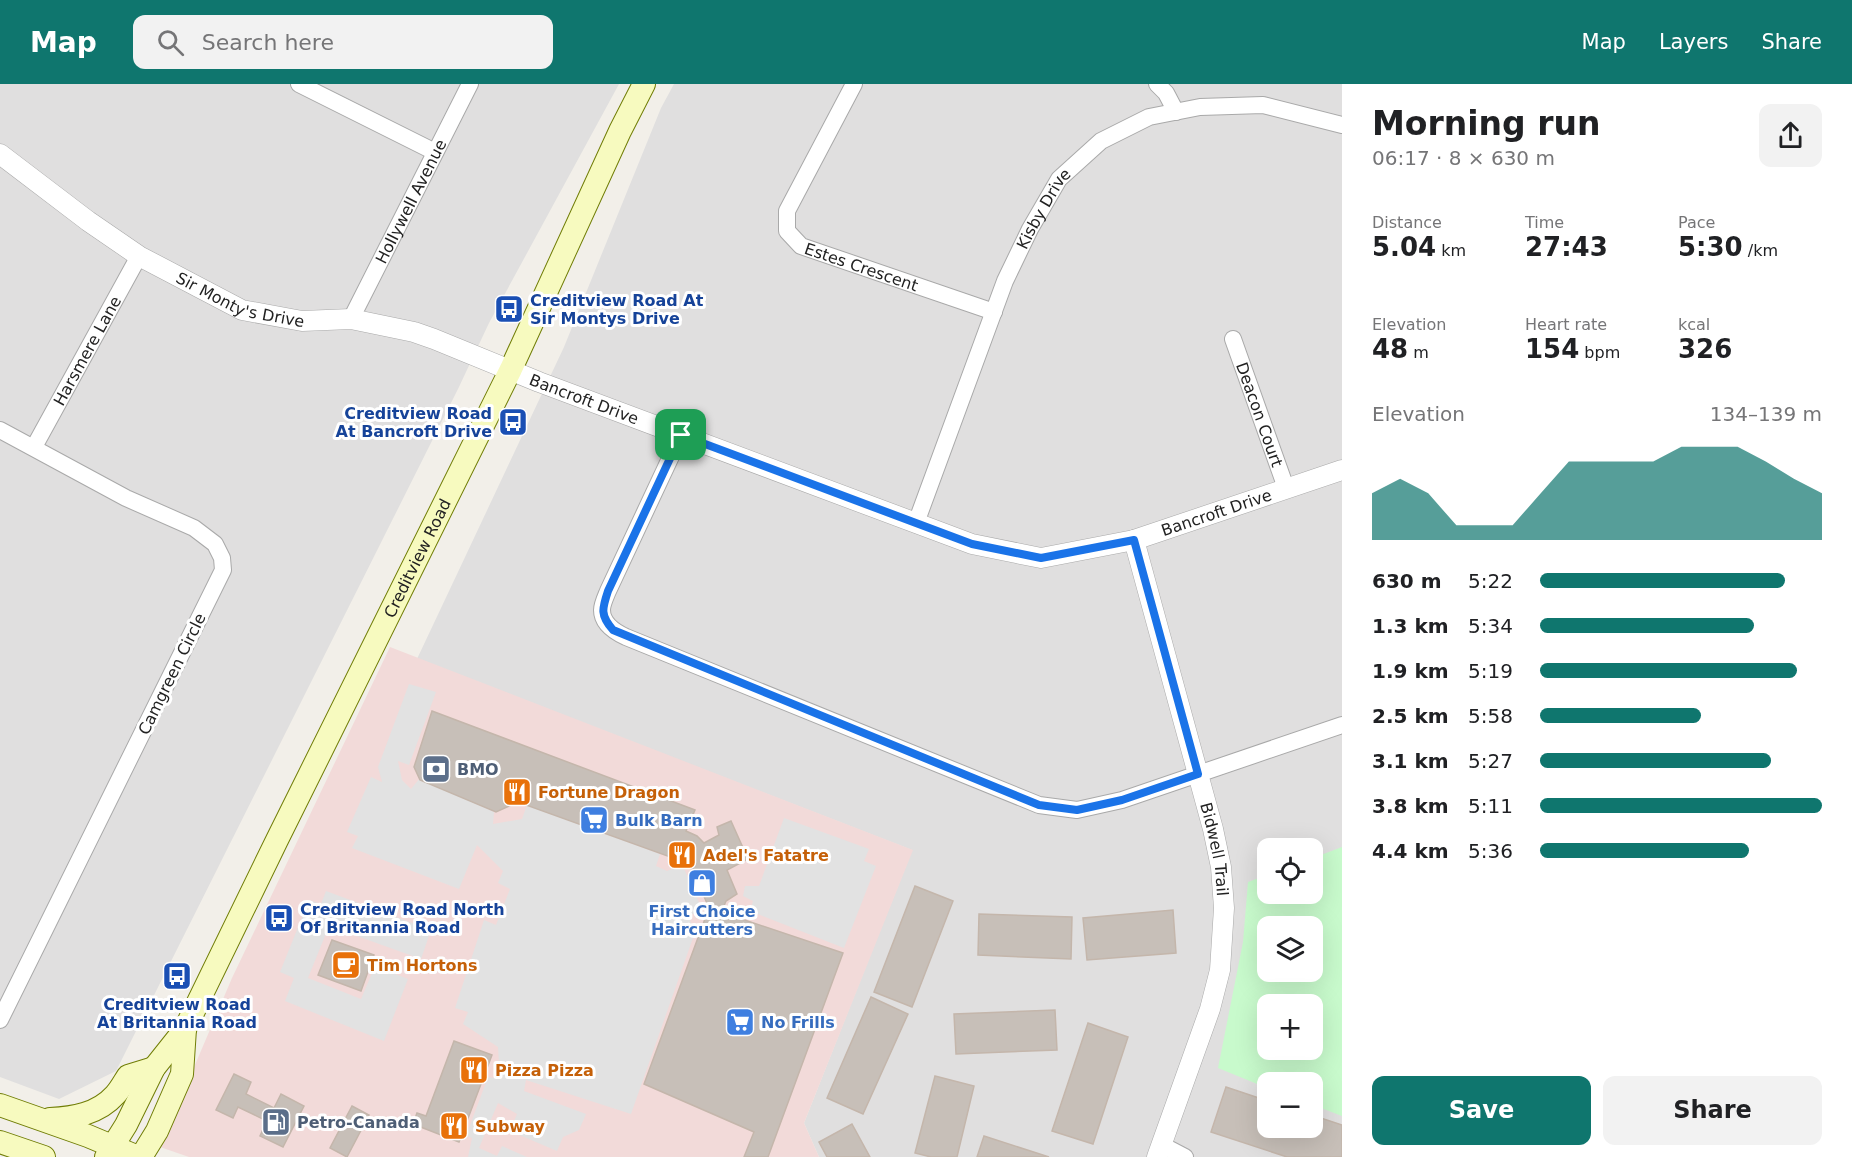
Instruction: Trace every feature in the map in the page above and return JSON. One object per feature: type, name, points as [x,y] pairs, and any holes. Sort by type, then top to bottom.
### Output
[{"type":"main road","name":"Creditview Road","points":[[110,1152],[154,1068],[185,1029],[511,369],[620,131],[644,84]]},
{"type":"main road","name":"Creditview Road","points":[[139,1157],[157,1131],[182,1074],[185,1029]]},
{"type":"main road","points":[[43,1120],[70,1118],[93,1111],[115,1096],[128,1076],[154,1068]]},
{"type":"main road","points":[[0,1105],[43,1120],[110,1152],[139,1157]]},
{"type":"main road","points":[[0,1142],[44,1157]]},
{"type":"street","points":[[299,84],[435,152]]},
{"type":"street","name":"Hollywell Avenue","points":[[351,319],[470,84]]},
{"type":"street","name":"Estes Crescent","points":[[854,84],[787,211],[787,231],[801,246],[994,312]]},
{"type":"street","points":[[1157,84],[1166,93],[1176,112]]},
{"type":"street","name":"Kisby Drive","points":[[916,523],[1010,271],[1030,229],[1059,179],[1101,141],[1149,117],[1200,107],[1263,105],[1342,125]]},
{"type":"street","name":"Sir Monty's Drive","points":[[0,154],[88,221],[139,256],[242,310],[302,321],[351,319],[414,332],[511,369]]},
{"type":"street","name":"Harsmere Lane","points":[[34,447],[139,256]]},
{"type":"street","name":"Deacon Court","points":[[1233,339],[1286,488]]},
{"type":"street","name":"Bancroft Drive","points":[[511,369],[972,544],[1041,558],[1134,540],[1342,470]]},
{"type":"street","name":"Camgreen Circle","points":[[0,430],[126,498],[194,528],[215,544],[222,558],[223,570],[0,1020]]},
{"type":"street","points":[[681,435],[608,591],[602,609],[606,622],[613,630],[1039,805],[1077,810],[1122,800],[1342,725]]},
{"type":"street","name":"Bidwell Trail","points":[[1134,540],[1213,829],[1221,867],[1224,908],[1220,970],[1210,1009],[1160,1151]]},
{"type":"street","points":[[1160,1151],[1185,1157]]},
{"type":"shaded area","points":[[0,84],[619,84],[489,323],[116,1071],[59,1099],[0,1077]]},
{"type":"shaded area","points":[[674,84],[1342,84],[1342,1157],[819,1157],[804,1123],[912,850],[417,659],[564,347],[661,108]]},
{"type":"shaded area","points":[[390,647],[913,850],[804,1123],[819,1157],[189,1157],[160,1147],[232,978]]},
{"type":"shaded area","points":[[409,684],[436,692],[409,765],[398,761],[402,780],[411,789],[420,778],[494,812],[493,824],[522,819],[527,805],[660,854],[656,866],[667,871],[682,864],[702,909],[689,916],[694,935],[631,1114],[526,1080],[524,1091],[586,1114],[579,1130],[563,1137],[557,1151],[510,1131],[517,1114],[498,1103],[479,1148],[497,1156],[502,1146],[527,1157],[468,1157],[472,1138],[466,1136],[488,1077],[500,1079],[498,1047],[463,1024],[468,1012],[455,1008],[484,920],[496,925],[510,889],[498,883],[503,871],[477,845],[459,889],[352,848],[358,836],[347,832],[371,777],[382,782],[378,767]]},
{"type":"shaded area","points":[[784,818],[869,849],[864,861],[876,866],[844,948],[750,911],[753,901],[743,896],[745,886],[759,886]]},
{"type":"shaded area","points":[[326,891],[431,930],[421,959],[329,926],[308,978],[361,999],[375,966],[408,979],[384,1041],[285,1001],[294,978],[280,972],[309,900],[321,904]]},
{"type":"green space","points":[[1342,847],[1342,1116],[1323,1109],[1323,1072],[1257,1072],[1257,1084],[1218,1068],[1243,942],[1248,882],[1257,879],[1257,904],[1323,904],[1323,854]]},
{"type":"building","points":[[432,711],[695,810],[686,831],[697,836],[704,843],[719,835],[717,827],[731,821],[748,859],[727,870],[737,894],[726,901],[721,913],[709,908],[690,864],[518,802],[496,812],[420,780],[414,767]]},
{"type":"building","points":[[915,886],[953,901],[912,1007],[874,992]]},
{"type":"building","points":[[709,908],[843,953],[768,1157],[744,1157],[754,1132],[644,1084]]},
{"type":"building","points":[[1173,910],[1176,953],[1087,960],[1083,918]]},
{"type":"building","points":[[979,914],[1072,917],[1071,959],[978,955]]},
{"type":"building","name":"Tim Hortons","points":[[332,940],[374,955],[361,991],[318,975]]},
{"type":"building","points":[[871,997],[908,1014],[863,1114],[827,1098]]},
{"type":"building","points":[[1055,1010],[1057,1050],[956,1054],[954,1014]]},
{"type":"building","points":[[1088,1023],[1128,1037],[1093,1144],[1052,1131]]},
{"type":"building","points":[[454,1041],[492,1055],[459,1142],[413,1124],[417,1113],[426,1116]]},
{"type":"building","points":[[234,1074],[251,1082],[246,1094],[274,1108],[281,1094],[304,1106],[283,1147],[260,1136],[267,1121],[238,1107],[233,1118],[216,1110]]},
{"type":"building","points":[[935,1076],[974,1086],[957,1157],[931,1157],[915,1153]]},
{"type":"building","points":[[1226,1087],[1257,1097],[1257,1138],[1323,1138],[1323,1119],[1342,1125],[1342,1157],[1287,1157],[1211,1132]]},
{"type":"building","points":[[352,1106],[369,1115],[347,1157],[330,1148]]},
{"type":"building","points":[[852,1124],[870,1157],[827,1157],[819,1142]]},
{"type":"building","points":[[984,1136],[1049,1157],[977,1157]]},
{"type":"place","name":"Creditview Road At Sir Montys Drive","points":[[509,309]]},
{"type":"place","name":"Creditview Road At Bancroft Drive","points":[[513,422]]},
{"type":"place","name":"BMO","points":[[436,769]]},
{"type":"place","name":"Fortune Dragon","points":[[517,792]]},
{"type":"place","name":"Bulk Barn","points":[[594,820]]},
{"type":"place","name":"Adel's Fatatre","points":[[682,855]]},
{"type":"place","name":"First Choice Haircutters","points":[[702,883]]},
{"type":"place","name":"Creditview Road North Of Britannia Road","points":[[279,918]]},
{"type":"place","name":"Tim Hortons","points":[[346,965]]},
{"type":"place","name":"Creditview Road At Britannia Road","points":[[177,976]]},
{"type":"place","name":"No Frills","points":[[740,1022]]},
{"type":"place","name":"Pizza Pizza","points":[[474,1070]]},
{"type":"place","name":"Petro-Canada","points":[[276,1122]]},
{"type":"place","name":"Subway","points":[[454,1126]]},
{"type":"route","points":[[681,435],[972,544],[1041,558],[1134,540],[1198,774],[1122,800],[1077,810],[1039,805],[613,630],[606,622],[602,609],[608,591],[681,435]]}]
